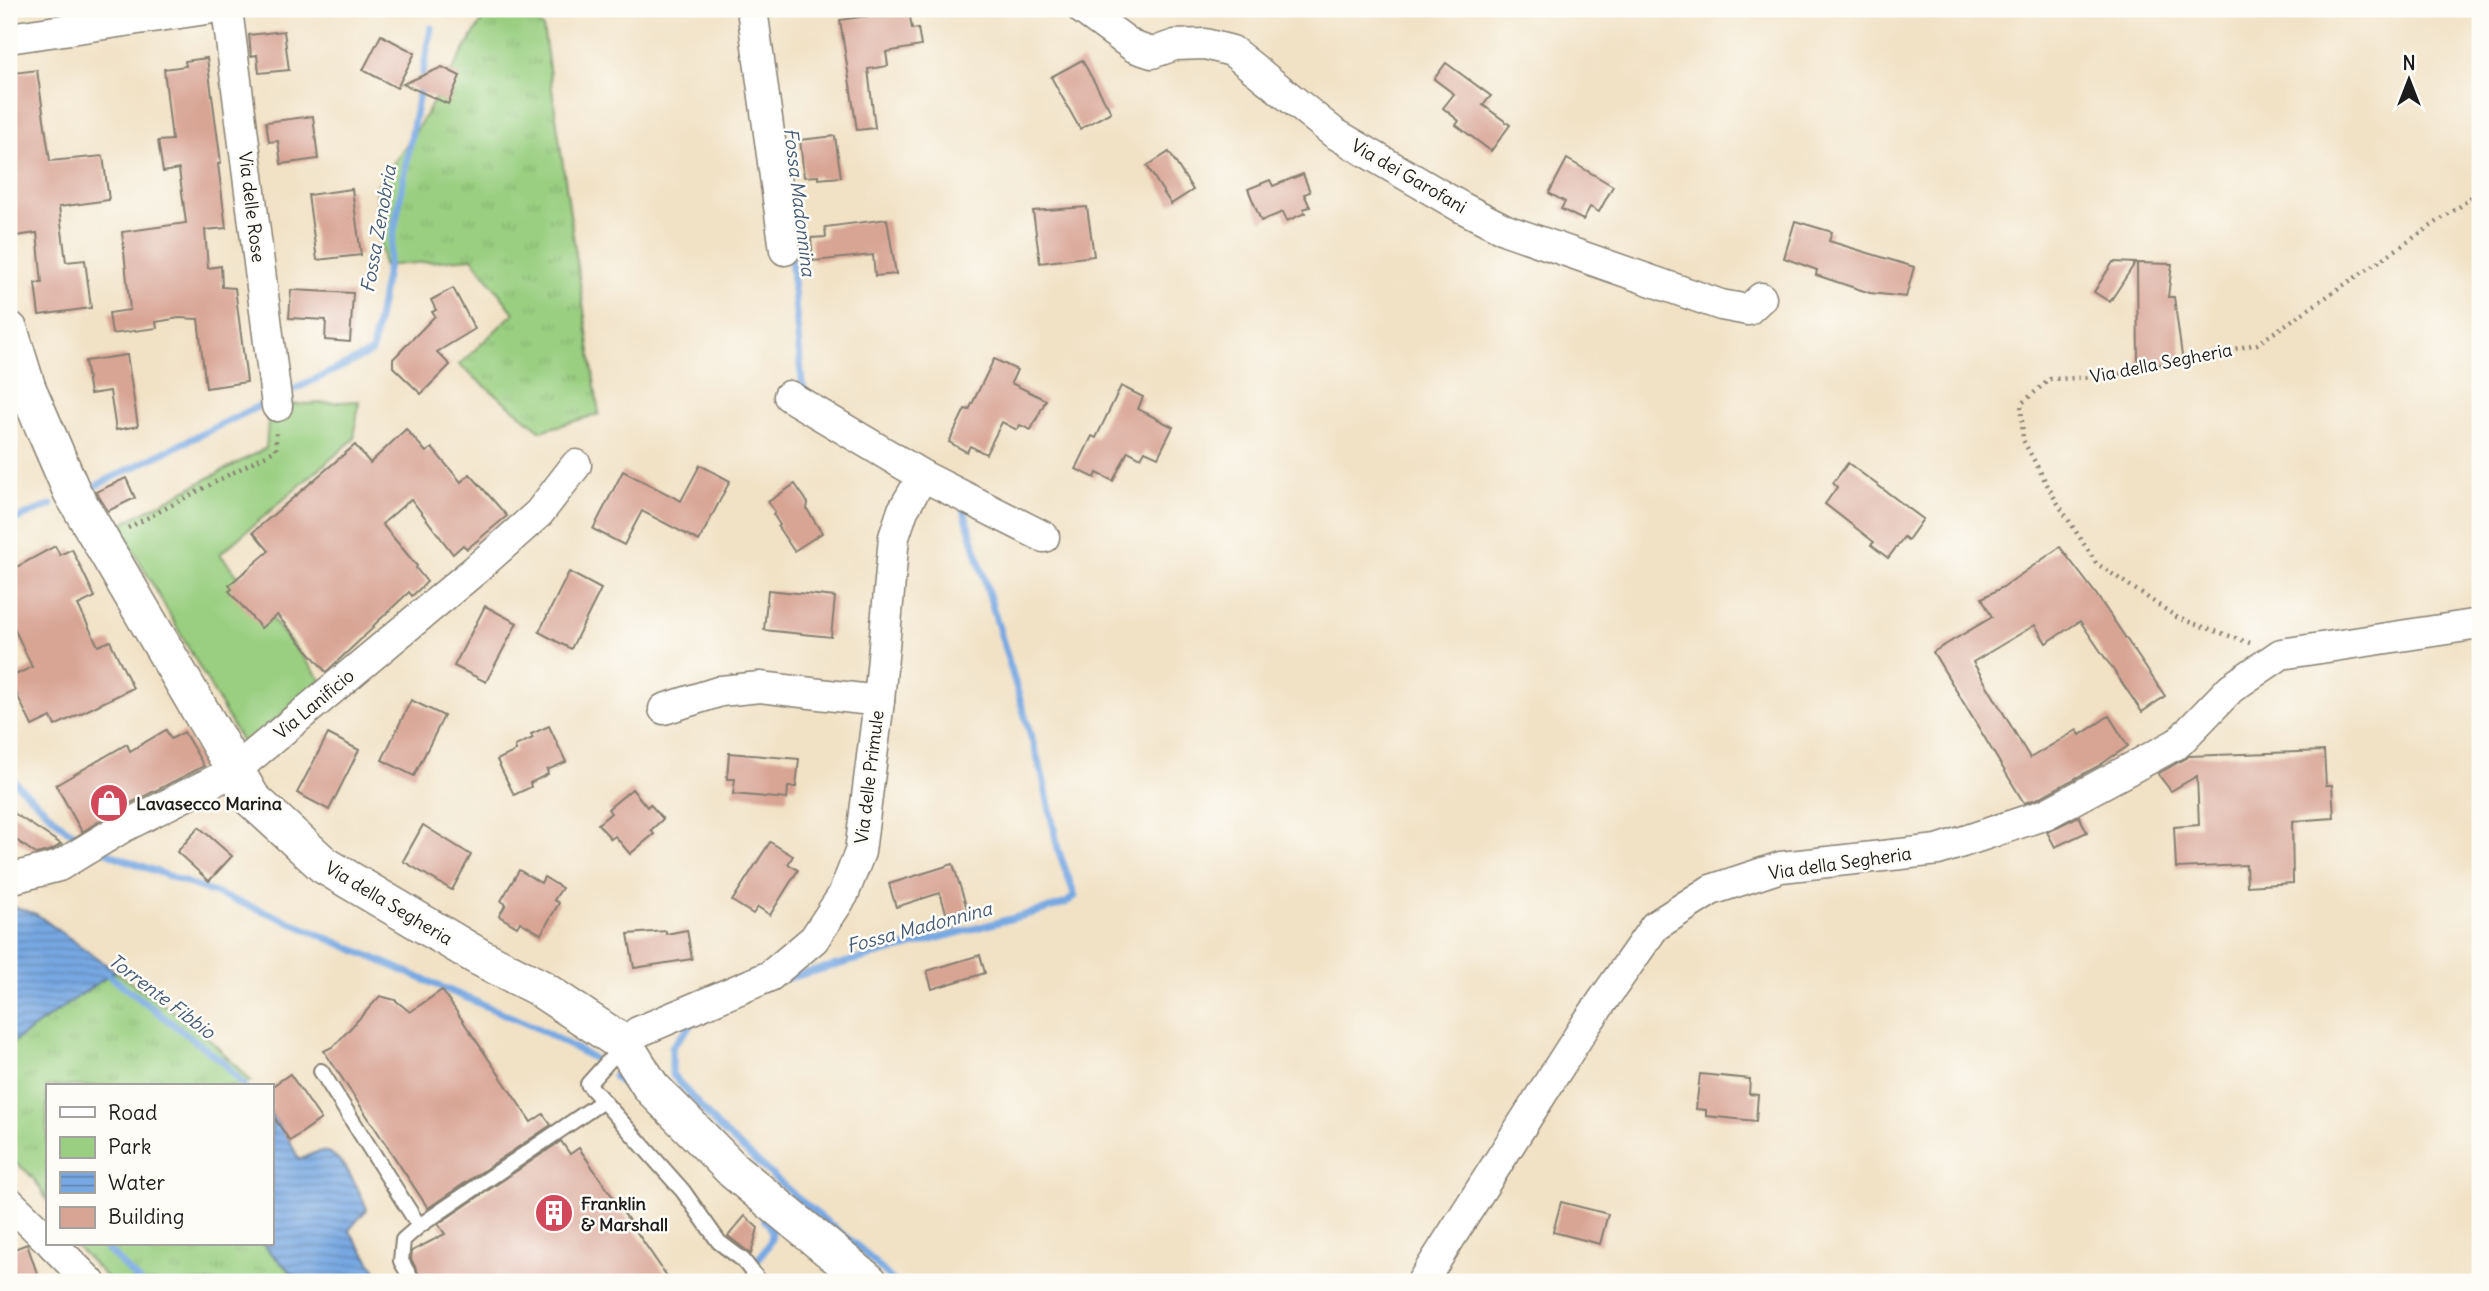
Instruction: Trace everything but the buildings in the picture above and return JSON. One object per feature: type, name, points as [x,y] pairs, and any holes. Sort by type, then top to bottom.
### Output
[{"type":"street","points":[[9,38],[207,9]]},
{"type":"street","name":"Via delle Rose","points":[[227,9],[277,406]]},
{"type":"street","points":[[752,9],[785,250]]},
{"type":"street","name":"Via dei Garofani","points":[[1082,9],[1134,47],[1152,53],[1175,45],[1205,44],[1231,51],[1334,133],[1506,230],[1721,305],[1748,310],[1761,298]]},
{"type":"street","name":"Via della Segheria","points":[[9,330],[27,388],[72,492],[252,799],[324,866],[479,957],[538,987],[624,1044],[651,1087],[733,1171],[869,1282]]},
{"type":"street","points":[[789,396],[923,476],[1044,537]]},
{"type":"street","name":"Via Lanificio","points":[[9,879],[59,866],[125,826],[234,771],[474,571],[539,513],[576,465]]},
{"type":"street","name":"Via delle Primule","points":[[624,1044],[638,1032],[771,976],[814,939],[843,895],[860,852],[894,537],[903,510],[923,476]]},
{"type":"street","name":"Via della Segheria","points":[[1422,1282],[1587,1023],[1655,926],[1711,890],[1781,867],[1938,850],[2046,814],[2178,743],[2231,688],[2281,654],[2480,624]]},
{"type":"street","points":[[664,709],[720,691],[760,687],[878,701]]},
{"type":"street","points":[[10,1205],[46,1238]]},
{"type":"street","points":[[54,1246],[90,1282]]},
{"type":"lane","points":[[624,1044],[589,1084],[683,1191],[719,1242],[743,1259],[760,1282]]},
{"type":"lane","points":[[321,1071],[419,1226]]},
{"type":"lane","points":[[413,1282],[401,1261],[400,1249],[403,1240],[419,1226],[603,1101]]},
{"type":"path","name":"Via della Segheria","points":[[2281,654],[2179,618],[2096,563],[2054,499],[2023,440],[2021,404],[2050,379],[2105,377],[2257,344],[2436,223],[2480,190]]},
{"type":"path","points":[[103,542],[276,450],[277,406]]},
{"type":"green space","points":[[489,9],[526,9],[543,27],[599,414],[541,431],[459,365],[514,313],[472,258],[383,266],[376,187],[411,139]]},
{"type":"green space","points":[[359,401],[354,439],[220,554],[322,681],[244,746],[119,525],[266,448],[269,406]]},
{"type":"green space","points":[[115,971],[197,1027],[251,1081],[240,1084],[46,1084],[46,1199],[32,1177],[22,1167],[9,1161],[9,1045]]},
{"type":"green space","points":[[76,1246],[264,1246],[300,1282],[111,1282]]},
{"type":"water","points":[[9,905],[36,914],[115,971],[9,1045]]},
{"type":"water","points":[[273,1116],[299,1160],[315,1153],[326,1152],[339,1160],[351,1176],[367,1209],[349,1230],[384,1282],[301,1282],[264,1246],[273,1246]]},
{"type":"waterway","name":"Fossa Zenobria","points":[[295,389],[372,352],[431,28]]},
{"type":"waterway","name":"Fossa Madonnina","points":[[791,256],[802,383],[806,393]]},
{"type":"waterway","name":"Fossa Zenobria","points":[[89,489],[261,405]]},
{"type":"waterway","name":"Fossa Zenobria","points":[[9,522],[51,505]]},
{"type":"waterway","name":"Fossa Madonnina","points":[[784,979],[1040,911],[1066,903],[1075,896],[1058,849],[1043,777],[963,507]]},
{"type":"waterway","points":[[9,777],[66,829],[86,840]]},
{"type":"waterway","points":[[103,850],[271,914],[537,1028],[593,1058]]},
{"type":"waterway","name":"Torrente Fibbio","points":[[102,970],[223,1062],[242,1084]]},
{"type":"waterway","name":"Fossa Madonnina","points":[[694,1021],[672,1047],[672,1074],[718,1127],[801,1201],[862,1250],[894,1282]]},
{"type":"waterway","points":[[614,1076],[646,1108]]},
{"type":"waterway","points":[[758,1271],[754,1264],[767,1248],[772,1236],[772,1231],[764,1219]]},
{"type":"waterway","points":[[104,1246],[140,1282]]},
{"type":"place","name":"Lavasecco Marina","points":[[109,803]]},
{"type":"place","name":"Franklin & Marshall","points":[[554,1213]]}]
